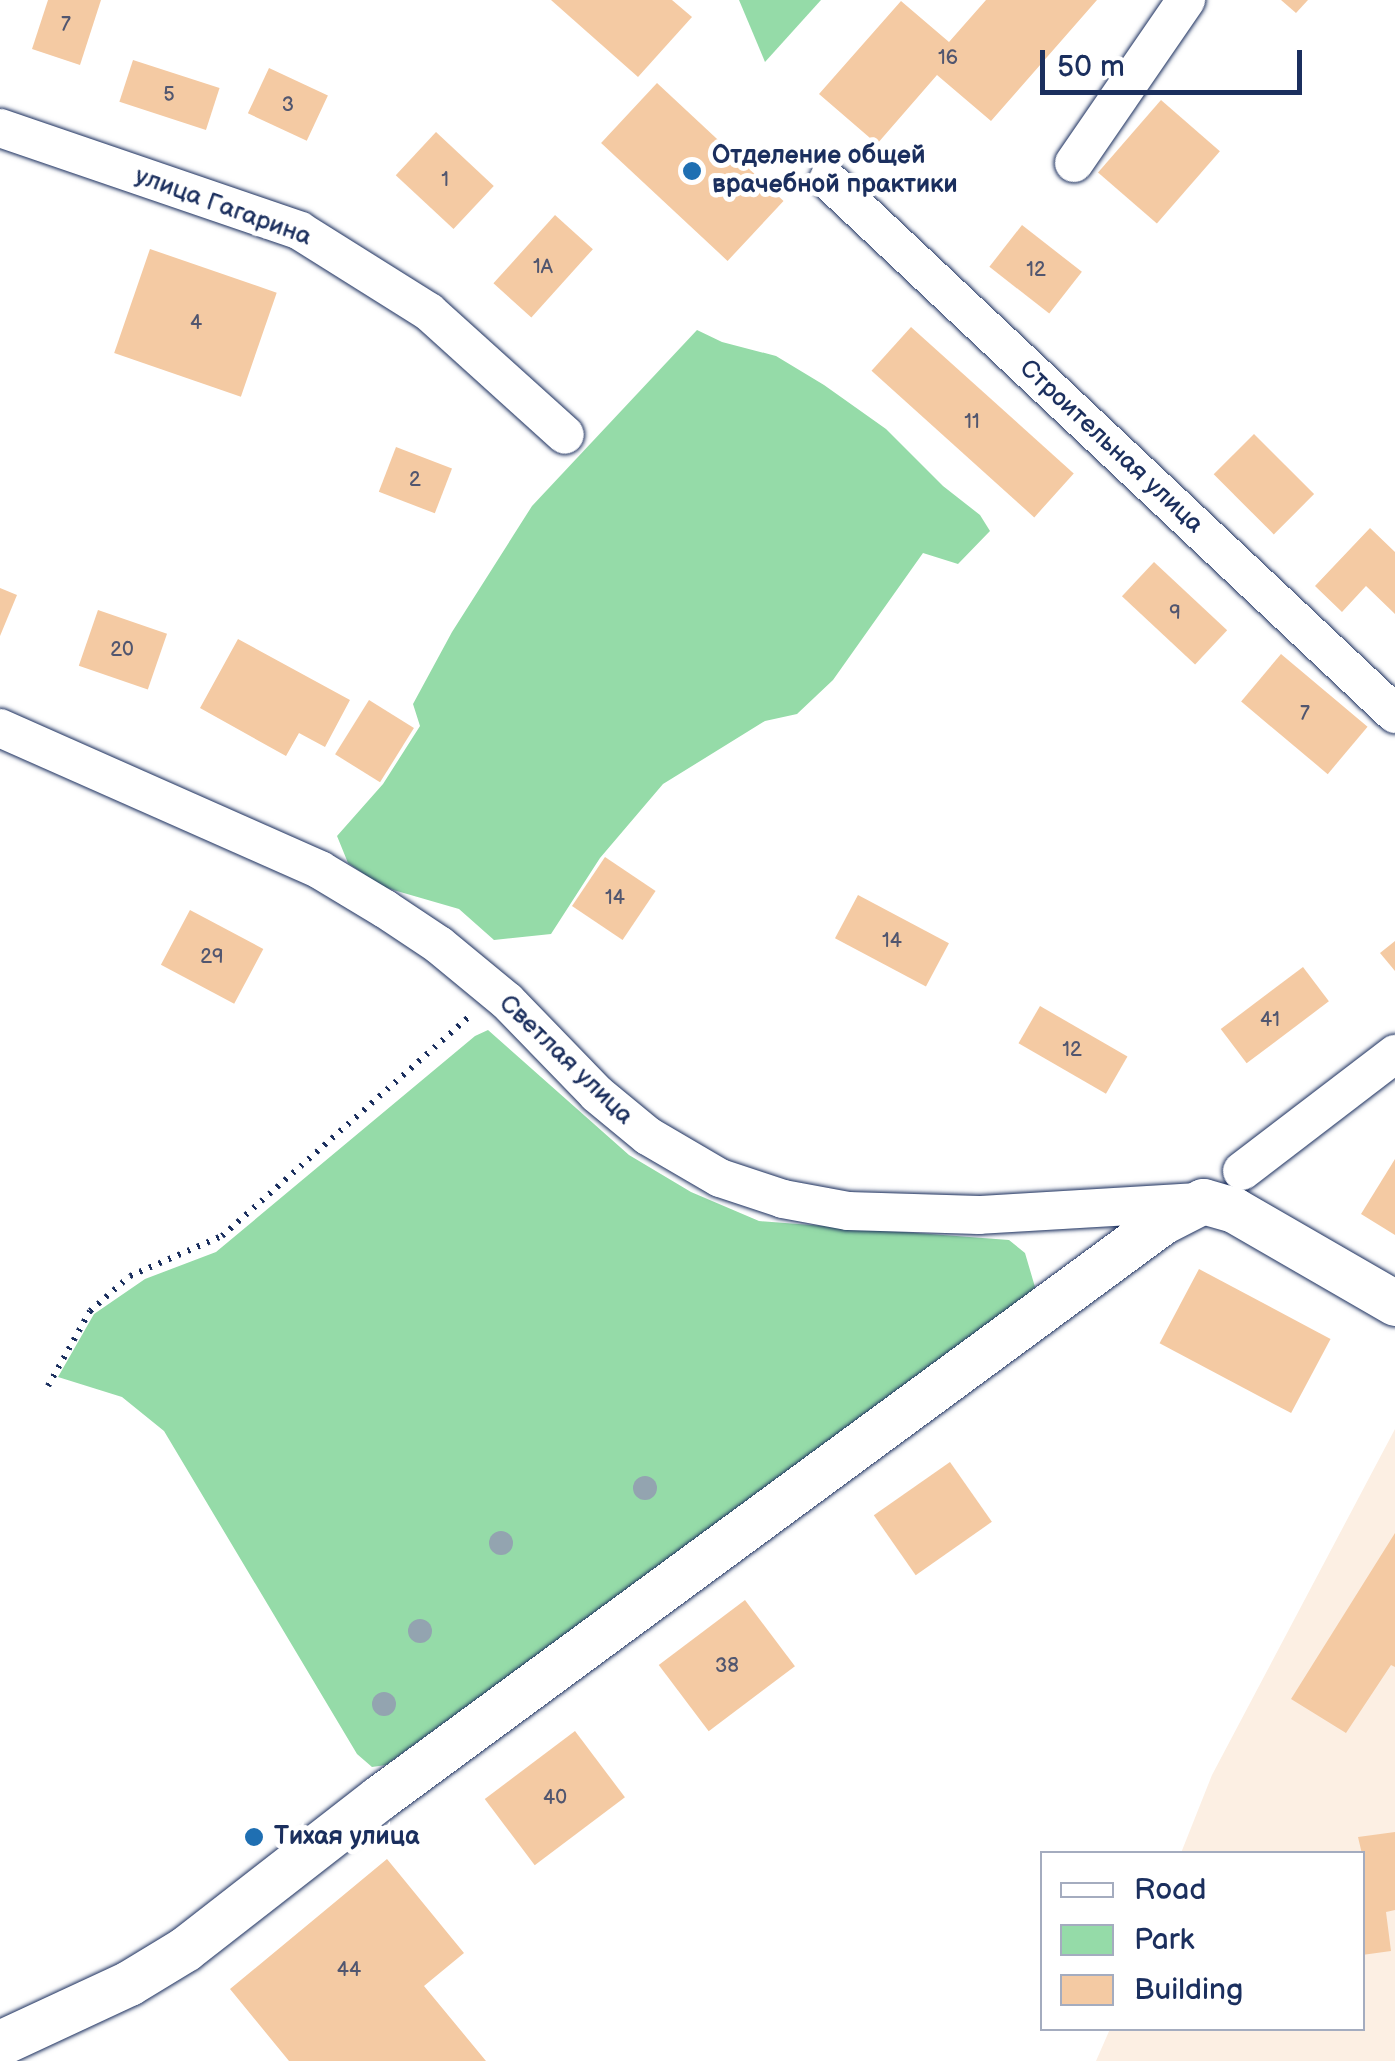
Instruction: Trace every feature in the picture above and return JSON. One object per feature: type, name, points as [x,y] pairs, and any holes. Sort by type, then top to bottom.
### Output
[{"type":"street","points":[[1074,163],[1186,0]]},
{"type":"street","name":"улица Гагарина","points":[[0,128],[300,231],[429,312],[565,435]]},
{"type":"street","name":"Строительная улица","points":[[828,180],[1395,714]]},
{"type":"street","name":"Светлая улица","points":[[0,728],[320,870],[439,945],[496,992],[597,1094],[648,1136],[720,1178],[782,1199],[848,1211],[979,1215],[1203,1201],[1268,1225],[1395,1303]]},
{"type":"street","points":[[1242,1171],[1395,1054]]},
{"type":"street","points":[[0,2043],[35,2024],[67,2014],[185,1950],[379,1798],[1162,1222],[1203,1201]]},
{"type":"path","points":[[48,1386],[90,1311],[130,1276],[222,1236],[496,992]]},
{"type":"shaded area","points":[[1395,1429],[1395,2061],[1096,2061],[1109,2031],[1365,2031],[1365,1851],[1182,1851],[1212,1775]]},
{"type":"green space","points":[[739,0],[821,0],[765,62]]},
{"type":"green space","points":[[697,330],[722,342],[776,356],[824,385],[886,429],[943,486],[980,515],[990,531],[958,564],[923,553],[833,680],[797,714],[765,721],[663,784],[600,858],[551,934],[494,940],[459,909],[383,887],[348,863],[337,836],[383,784],[420,726],[413,704],[452,632],[532,506]]},
{"type":"green space","points":[[488,1030],[629,1155],[691,1192],[759,1221],[1009,1240],[1025,1253],[1035,1287],[1024,1302],[386,1765],[372,1767],[357,1754],[164,1431],[122,1397],[58,1377],[94,1314],[145,1279],[216,1252],[475,1036]]},
{"type":"building","points":[[48,0],[101,0],[80,65],[32,49]]},
{"type":"building","points":[[551,0],[672,0],[692,17],[638,77]]},
{"type":"building","points":[[986,0],[1097,0],[991,121],[937,75],[877,144],[819,94],[901,1],[949,42]]},
{"type":"building","points":[[1281,0],[1308,0],[1296,13]]},
{"type":"building","points":[[133,60],[220,88],[206,130],[119,102]]},
{"type":"building","points":[[269,68],[328,95],[307,141],[248,113]]},
{"type":"building","name":"Отделение общей врачебной практики","points":[[657,83],[784,201],[728,261],[601,143]]},
{"type":"building","points":[[1161,100],[1220,151],[1157,224],[1098,172]]},
{"type":"building","points":[[436,132],[494,186],[454,229],[396,175]]},
{"type":"building","points":[[555,215],[593,249],[531,317],[493,283]]},
{"type":"building","points":[[1022,225],[1082,272],[1049,314],[989,267]]},
{"type":"building","points":[[150,249],[277,293],[241,397],[114,353]]},
{"type":"building","points":[[911,327],[1074,474],[1034,517],[872,371]]},
{"type":"building","points":[[1254,434],[1314,494],[1274,534],[1214,474]]},
{"type":"building","points":[[396,447],[452,469],[435,513],[379,492]]},
{"type":"building","points":[[1370,528],[1395,552],[1395,614],[1366,586],[1342,612],[1315,586]]},
{"type":"building","points":[[1154,562],[1227,630],[1195,665],[1122,596]]},
{"type":"building","points":[[0,588],[17,595],[0,636]]},
{"type":"building","points":[[98,610],[167,634],[148,690],[79,666]]},
{"type":"building","points":[[238,639],[350,700],[325,747],[299,733],[286,756],[200,708]]},
{"type":"building","points":[[1281,654],[1368,727],[1328,774],[1241,701]]},
{"type":"building","points":[[369,700],[414,728],[380,782],[335,754]]},
{"type":"building","points":[[605,857],[656,891],[623,940],[572,906]]},
{"type":"building","points":[[858,895],[949,943],[926,987],[835,938]]},
{"type":"building","points":[[190,910],[263,949],[234,1004],[161,965]]},
{"type":"building","points":[[1395,941],[1395,971],[1380,953]]},
{"type":"building","points":[[1303,967],[1329,1001],[1247,1063],[1221,1029]]},
{"type":"building","points":[[1040,1006],[1127,1056],[1106,1094],[1019,1043]]},
{"type":"building","points":[[1395,1159],[1395,1235],[1361,1214]]},
{"type":"building","points":[[1199,1269],[1331,1339],[1291,1413],[1160,1343]]},
{"type":"building","points":[[950,1462],[992,1522],[916,1575],[874,1515]]},
{"type":"building","points":[[1395,1533],[1395,1667],[1391,1665],[1346,1733],[1291,1699]]},
{"type":"building","points":[[745,1600],[795,1666],[709,1731],[659,1665]]},
{"type":"building","points":[[575,1731],[625,1797],[535,1865],[485,1799]]},
{"type":"building","points":[[1395,1832],[1395,1910],[1386,1912],[1391,1951],[1365,1955],[1365,1851],[1361,1851],[1358,1837]]},
{"type":"building","points":[[387,1859],[464,1953],[424,1986],[486,2061],[289,2061],[230,1989]]},
{"type":"place","name":"Отделение общей врачебной практики","points":[[692,171]]},
{"type":"place","name":"Тихая улица","points":[[254,1837]]}]
